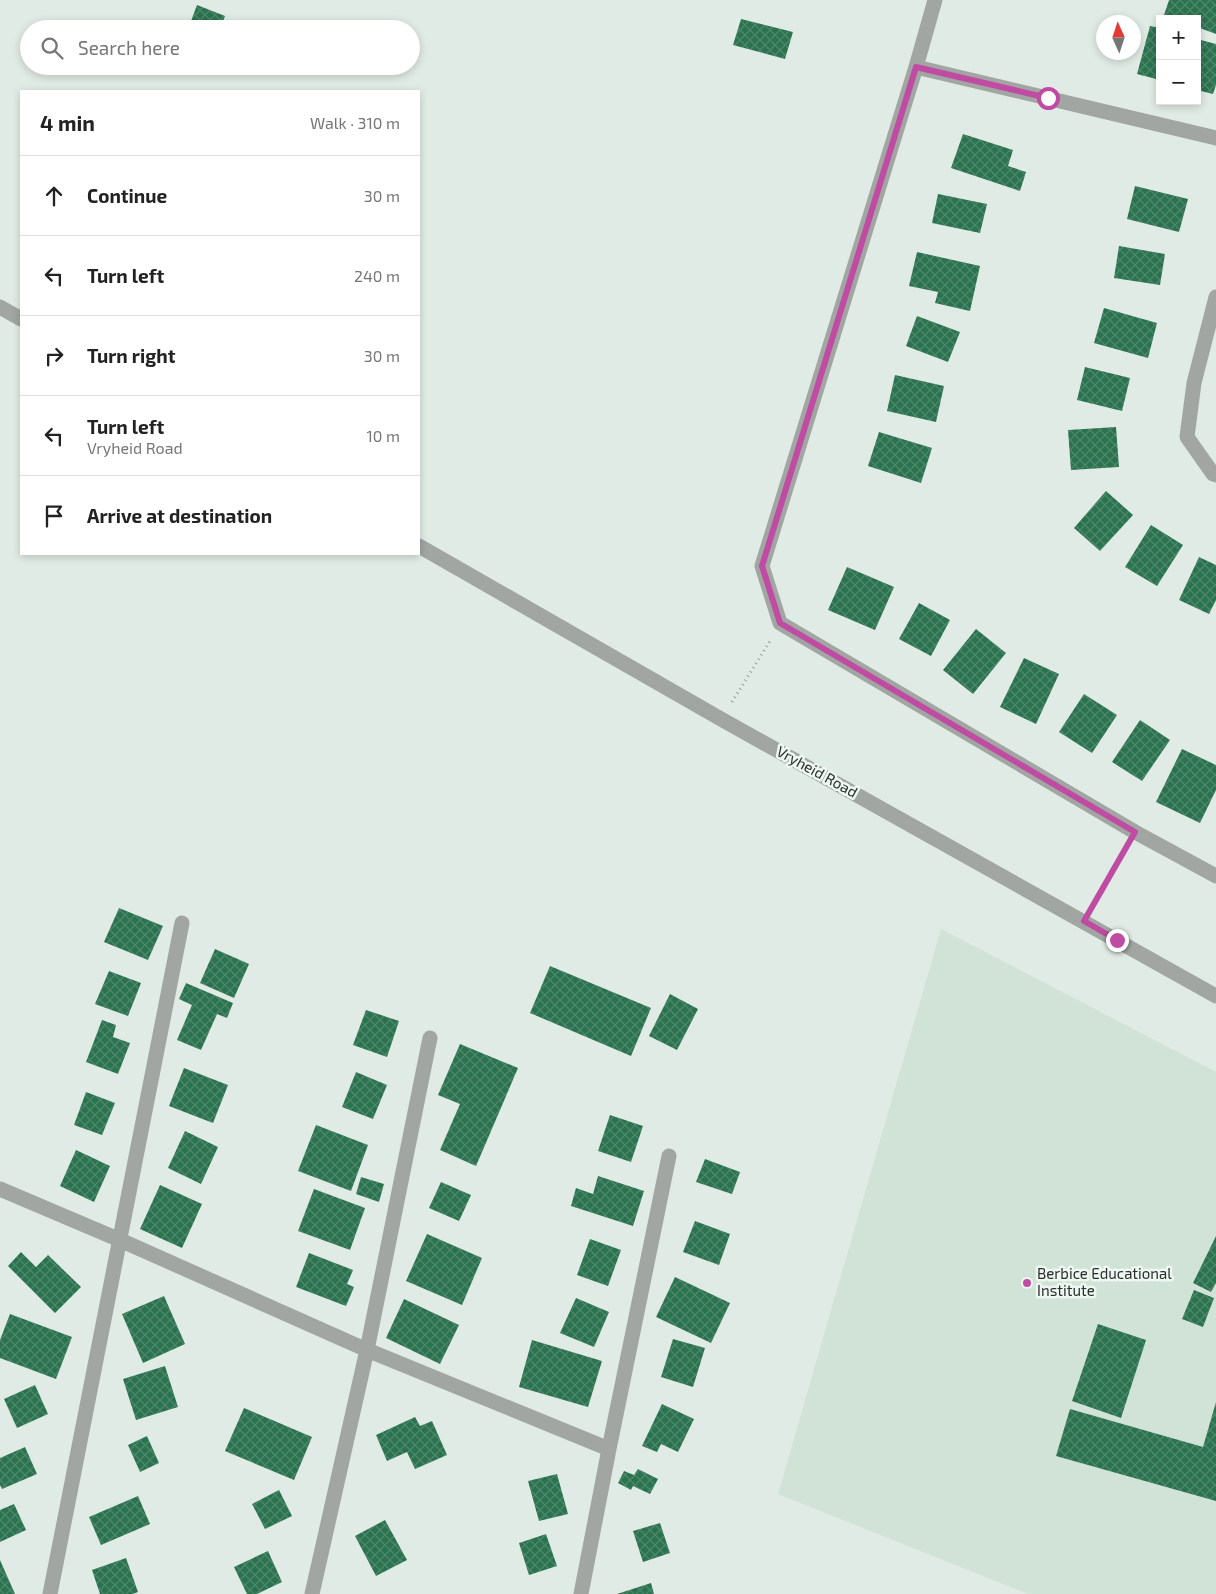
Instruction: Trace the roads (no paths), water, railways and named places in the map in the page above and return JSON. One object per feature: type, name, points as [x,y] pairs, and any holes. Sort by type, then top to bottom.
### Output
[{"type":"street","points":[[935,0],[762,566],[780,623],[1135,832],[1216,876]]},
{"type":"street","points":[[916,67],[1216,138]]},
{"type":"street","points":[[1216,297],[1194,383],[1188,437],[1213,474],[1216,475]]},
{"type":"street","points":[[0,306],[20,318]]},
{"type":"street","name":"Vryheid Road","points":[[420,547],[713,714],[1216,996]]},
{"type":"street","points":[[50,1594],[182,923]]},
{"type":"street","points":[[312,1594],[366,1350],[430,1038]]},
{"type":"street","points":[[581,1594],[669,1156]]},
{"type":"street","points":[[0,1189],[120,1240],[366,1350],[609,1449]]},
{"type":"place","name":"Berbice Educational Institute","points":[[1027,1283]]}]
